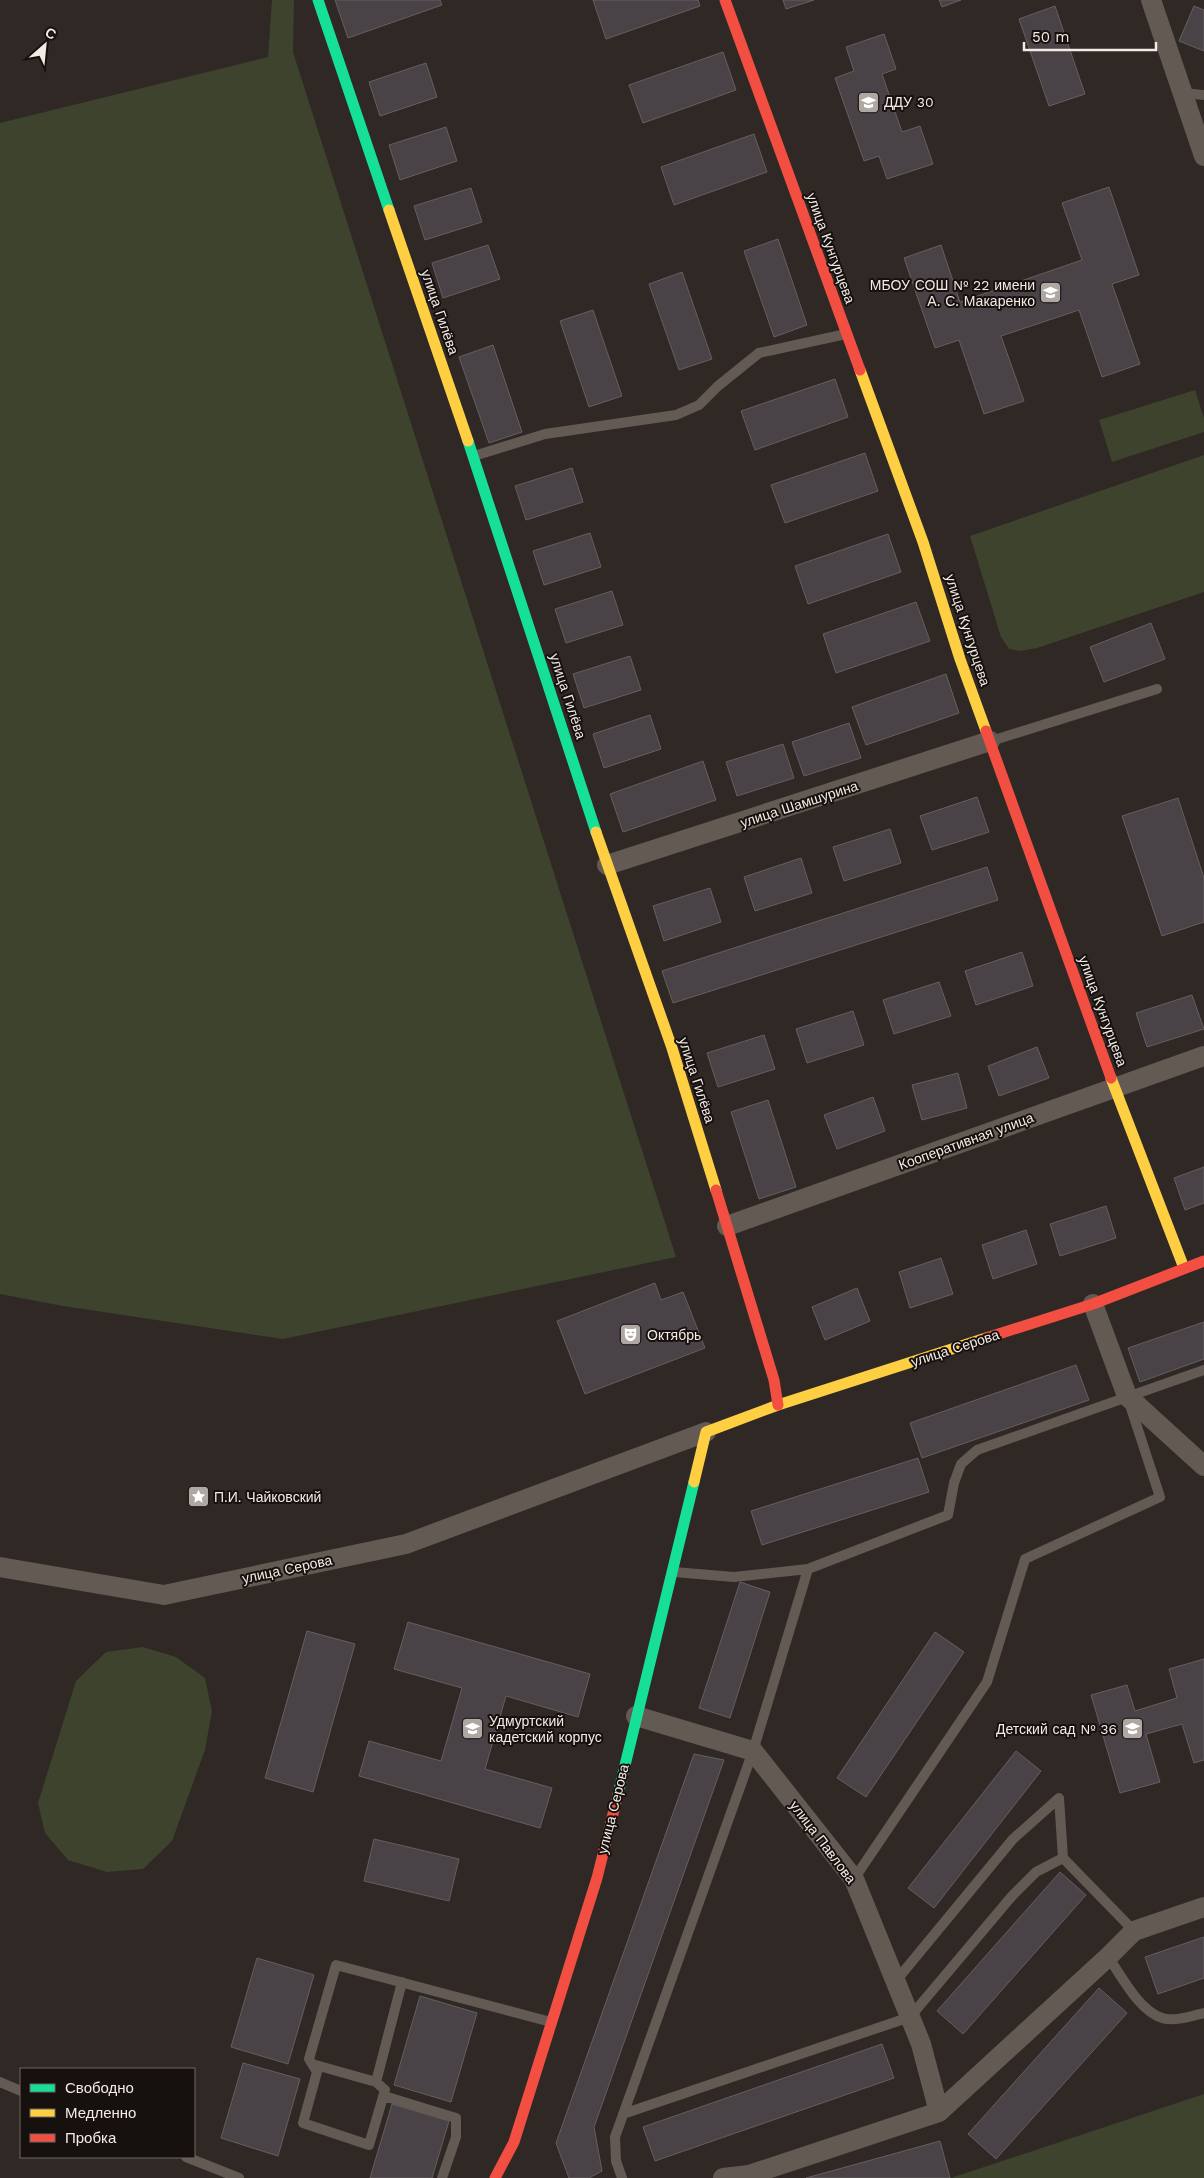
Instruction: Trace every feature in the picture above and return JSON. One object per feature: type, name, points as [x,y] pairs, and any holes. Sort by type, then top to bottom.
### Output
[{"type":"street","name":"улица Гилёва","points":[[318,0],[473,457],[607,865],[672,1048],[774,1380],[778,1405]]},
{"type":"street","name":"улица Кунгурцева","points":[[725,0],[923,542],[960,659],[1115,1088],[1184,1268]]},
{"type":"street","points":[[1150,0],[1204,156]]},
{"type":"street","name":"улица Шамшурина","points":[[607,865],[990,741]]},
{"type":"street","name":"Кооперативная улица","points":[[727,1226],[1204,1056]]},
{"type":"street","name":"улица Серова","points":[[0,1567],[164,1595],[406,1544],[778,1405],[1093,1304],[1204,1261]]},
{"type":"street","points":[[1093,1304],[1127,1396],[1204,1466]]},
{"type":"street","name":"улица Серова","points":[[495,2178],[514,2142],[597,1878],[706,1432]]},
{"type":"street","points":[[636,1716],[753,1751]]},
{"type":"street","name":"улица Павлова","points":[[753,1751],[854,1879],[921,2044],[939,2112]]},
{"type":"street","points":[[723,2178],[749,2175],[939,2112],[1134,1931],[1204,1907]]},
{"type":"lane","points":[[1182,93],[1204,95]]},
{"type":"lane","points":[[473,457],[545,434],[676,415],[699,405],[718,386],[759,353],[847,334]]},
{"type":"lane","points":[[990,741],[1157,689]]},
{"type":"lane","points":[[671,1571],[734,1577],[808,1569],[948,1515],[954,1482],[961,1464],[977,1450],[1204,1370]]},
{"type":"lane","points":[[854,1879],[987,1682],[1025,1558],[1160,1497],[1127,1396]]},
{"type":"lane","points":[[622,2178],[616,2161],[615,2136],[753,1751],[808,1569]]},
{"type":"lane","points":[[895,1982],[1013,1839],[1058,1798],[1063,1858],[1134,1931]]},
{"type":"lane","points":[[623,2114],[910,2017],[1012,1896],[1036,1872],[1063,1858]]},
{"type":"lane","points":[[1108,1957],[1144,2006],[1162,2018],[1186,2018],[1204,2013]]},
{"type":"lane","points":[[312,2064],[376,2082],[385,2090],[369,2145],[303,2123],[317,2072],[312,2064],[309,2059],[336,1965],[552,2022]]},
{"type":"lane","points":[[376,2082],[402,1982]]},
{"type":"lane","points":[[0,2082],[20,2091]]},
{"type":"lane","points":[[384,2096],[456,2118],[456,2137],[442,2178]]},
{"type":"lane","points":[[189,2158],[239,2178]]},
{"type":"green space","points":[[272,0],[294,0],[293,52],[676,1257],[283,1339],[63,1306],[0,1294],[0,123],[268,57]]},
{"type":"green space","points":[[1195,390],[1204,418],[1204,432],[1112,462],[1099,420]]},
{"type":"green space","points":[[1204,455],[1204,592],[1037,648],[1021,651],[1009,649],[1001,637],[970,536]]},
{"type":"green space","points":[[143,1647],[176,1657],[205,1678],[212,1711],[205,1750],[172,1841],[143,1869],[107,1872],[68,1860],[45,1833],[38,1803],[76,1681],[106,1652]]},
{"type":"green space","points":[[1204,2094],[1204,2178],[951,2178]]},
{"type":"building","points":[[335,0],[440,0],[442,5],[348,38]]},
{"type":"building","points":[[593,0],[698,0],[700,6],[606,39]]},
{"type":"building","points":[[783,0],[814,0],[786,9]]},
{"type":"building","points":[[939,0],[961,0],[942,7]]},
{"type":"building","points":[[1055,6],[1085,94],[1049,106],[1019,19]]},
{"type":"building","points":[[1194,6],[1204,10],[1204,51],[1179,41]]},
{"type":"building","name":"ДДУ 30","points":[[884,34],[896,69],[882,74],[902,132],[920,126],[933,164],[887,179],[879,156],[864,161],[835,78],[854,71],[846,47]]},
{"type":"building","points":[[723,52],[736,90],[643,123],[629,85]]},
{"type":"building","points":[[426,63],[437,97],[380,116],[369,82]]},
{"type":"building","points":[[446,127],[457,161],[400,180],[389,145]]},
{"type":"building","points":[[754,134],[767,172],[674,205],[661,167]]},
{"type":"building","name":"МБОУ СОШ № 22 имени А. С. Макаренко","points":[[1109,187],[1139,275],[1112,284],[1140,364],[1102,377],[1079,310],[1001,336],[1024,401],[984,414],[959,340],[935,348],[904,258],[941,245],[960,302],[1082,260],[1062,203]]},
{"type":"building","points":[[471,188],[482,222],[425,240],[414,206]]},
{"type":"building","points":[[778,239],[807,325],[774,337],[744,251]]},
{"type":"building","points":[[488,245],[500,279],[443,298],[432,263]]},
{"type":"building","points":[[682,272],[712,359],[679,370],[649,284]]},
{"type":"building","points":[[593,310],[622,396],[589,407],[560,321]]},
{"type":"building","points":[[493,345],[522,432],[489,443],[459,357]]},
{"type":"building","points":[[835,379],[848,417],[755,450],[741,411]]},
{"type":"building","points":[[865,453],[878,491],[785,523],[771,485]]},
{"type":"building","points":[[572,468],[583,502],[526,520],[515,486]]},
{"type":"building","points":[[590,533],[601,567],[544,585],[533,551]]},
{"type":"building","points":[[888,534],[901,572],[808,604],[795,566]]},
{"type":"building","points":[[612,591],[623,625],[566,643],[555,609]]},
{"type":"building","points":[[916,602],[930,641],[836,673],[823,634]]},
{"type":"building","points":[[1151,623],[1165,659],[1104,682],[1090,647]]},
{"type":"building","points":[[630,656],[641,690],[584,708],[573,674]]},
{"type":"building","points":[[946,674],[959,713],[866,745],[852,707]]},
{"type":"building","points":[[650,715],[661,749],[604,768],[593,734]]},
{"type":"building","points":[[849,723],[861,758],[804,776],[792,742]]},
{"type":"building","points":[[783,744],[794,778],[737,796],[726,762]]},
{"type":"building","points":[[703,761],[716,800],[623,832],[610,794]]},
{"type":"building","points":[[977,797],[989,832],[932,850],[920,816]]},
{"type":"building","points":[[1178,798],[1204,878],[1204,922],[1162,936],[1122,816]]},
{"type":"building","points":[[890,829],[901,863],[844,881],[833,847]]},
{"type":"building","points":[[801,858],[812,893],[755,911],[744,877]]},
{"type":"building","points":[[987,867],[998,900],[673,1003],[662,971]]},
{"type":"building","points":[[710,888],[721,922],[664,941],[653,906]]},
{"type":"building","points":[[1022,952],[1033,986],[976,1005],[965,971]]},
{"type":"building","points":[[939,982],[951,1016],[894,1034],[883,1000]]},
{"type":"building","points":[[1192,995],[1204,1029],[1147,1047],[1136,1013]]},
{"type":"building","points":[[853,1011],[864,1045],[807,1063],[796,1029]]},
{"type":"building","points":[[764,1035],[775,1069],[718,1087],[707,1053]]},
{"type":"building","points":[[1037,1047],[1049,1078],[999,1096],[988,1066]]},
{"type":"building","points":[[958,1073],[967,1108],[922,1120],[912,1085]]},
{"type":"building","points":[[873,1097],[885,1131],[837,1149],[824,1115]]},
{"type":"building","points":[[768,1100],[796,1187],[759,1199],[731,1112]]},
{"type":"building","points":[[1204,1167],[1204,1203],[1185,1210],[1174,1178]]},
{"type":"building","points":[[1106,1206],[1116,1238],[1060,1256],[1050,1224]]},
{"type":"building","points":[[1026,1230],[1037,1264],[993,1279],[982,1245]]},
{"type":"building","points":[[941,1258],[953,1294],[910,1308],[899,1272]]},
{"type":"building","name":"Октябрь","points":[[655,1283],[661,1300],[683,1292],[705,1348],[585,1394],[557,1321]]},
{"type":"building","points":[[857,1288],[870,1321],[825,1340],[812,1307]]},
{"type":"building","points":[[1204,1322],[1204,1359],[1140,1382],[1128,1348]]},
{"type":"building","points":[[1076,1365],[1089,1400],[922,1458],[910,1423]]},
{"type":"building","points":[[918,1458],[929,1492],[762,1545],[751,1511]]},
{"type":"building","points":[[740,1582],[770,1592],[730,1718],[699,1708]]},
{"type":"building","name":"Удмуртский кадетский корпус","points":[[408,1622],[590,1674],[578,1717],[506,1696],[485,1769],[552,1788],[540,1828],[359,1776],[369,1741],[441,1761],[462,1688],[394,1669]]},
{"type":"building","points":[[307,1631],[355,1644],[313,1792],[265,1778]]},
{"type":"building","points":[[935,1632],[964,1652],[866,1797],[837,1778]]},
{"type":"building","name":"Детский сад № 36","points":[[1204,1659],[1204,1760],[1194,1763],[1182,1724],[1146,1734],[1160,1782],[1120,1793],[1091,1695],[1127,1685],[1135,1711],[1177,1698],[1169,1669]]},
{"type":"building","points":[[1016,1751],[1041,1771],[934,1908],[908,1888]]},
{"type":"building","points":[[694,1754],[724,1760],[594,2127],[602,2171],[589,2178],[569,2178],[556,2143]]},
{"type":"building","points":[[374,1839],[459,1859],[449,1901],[364,1881]]},
{"type":"building","points":[[1060,1872],[1086,1895],[963,2034],[937,2011]]},
{"type":"building","points":[[1204,1937],[1204,1978],[1158,1994],[1145,1957]]},
{"type":"building","points":[[257,1958],[314,1975],[288,2064],[231,2047]]},
{"type":"building","points":[[1099,1988],[1127,2013],[996,2159],[968,2134]]},
{"type":"building","points":[[420,1996],[477,2013],[451,2102],[394,2085]]},
{"type":"building","points":[[882,2044],[894,2078],[655,2161],[643,2127]]},
{"type":"building","points":[[243,2063],[300,2079],[278,2156],[221,2138]]},
{"type":"building","points":[[392,2104],[449,2121],[432,2178],[370,2178]]},
{"type":"building","points":[[940,2141],[950,2178],[806,2178]]},
{"type":"traffic: fast","points":[[318,0],[389,210]]},
{"type":"traffic: fast","points":[[468,441],[596,832]]},
{"type":"traffic: fast","points":[[618,1794],[694,1482]]},
{"type":"traffic: slow","points":[[389,210],[468,441]]},
{"type":"traffic: slow","points":[[860,370],[923,542],[960,659],[986,731]]},
{"type":"traffic: slow","points":[[596,832],[672,1048],[716,1190]]},
{"type":"traffic: slow","points":[[1111,1078],[1184,1268]]},
{"type":"traffic: slow","points":[[694,1482],[706,1432],[778,1405],[986,1338]]},
{"type":"traffic: jam","points":[[725,0],[860,370]]},
{"type":"traffic: jam","points":[[986,731],[1111,1078]]},
{"type":"traffic: jam","points":[[716,1190],[774,1380],[778,1405]]},
{"type":"traffic: jam","points":[[986,1338],[1093,1304],[1204,1261]]},
{"type":"traffic: jam","points":[[495,2178],[514,2142],[597,1878],[618,1794]]},
{"type":"place","name":"ДДУ 30","points":[[868,102]]},
{"type":"place","name":"МБОУ СОШ № 22 имени А. С. Макаренко","points":[[1051,293]]},
{"type":"place","name":"Октябрь","points":[[631,1335]]},
{"type":"place","name":"П.И. Чайковский","points":[[198,1497]]},
{"type":"place","name":"Удмуртский кадетский корпус","points":[[473,1729]]},
{"type":"place","name":"Детский сад № 36","points":[[1133,1729]]}]
